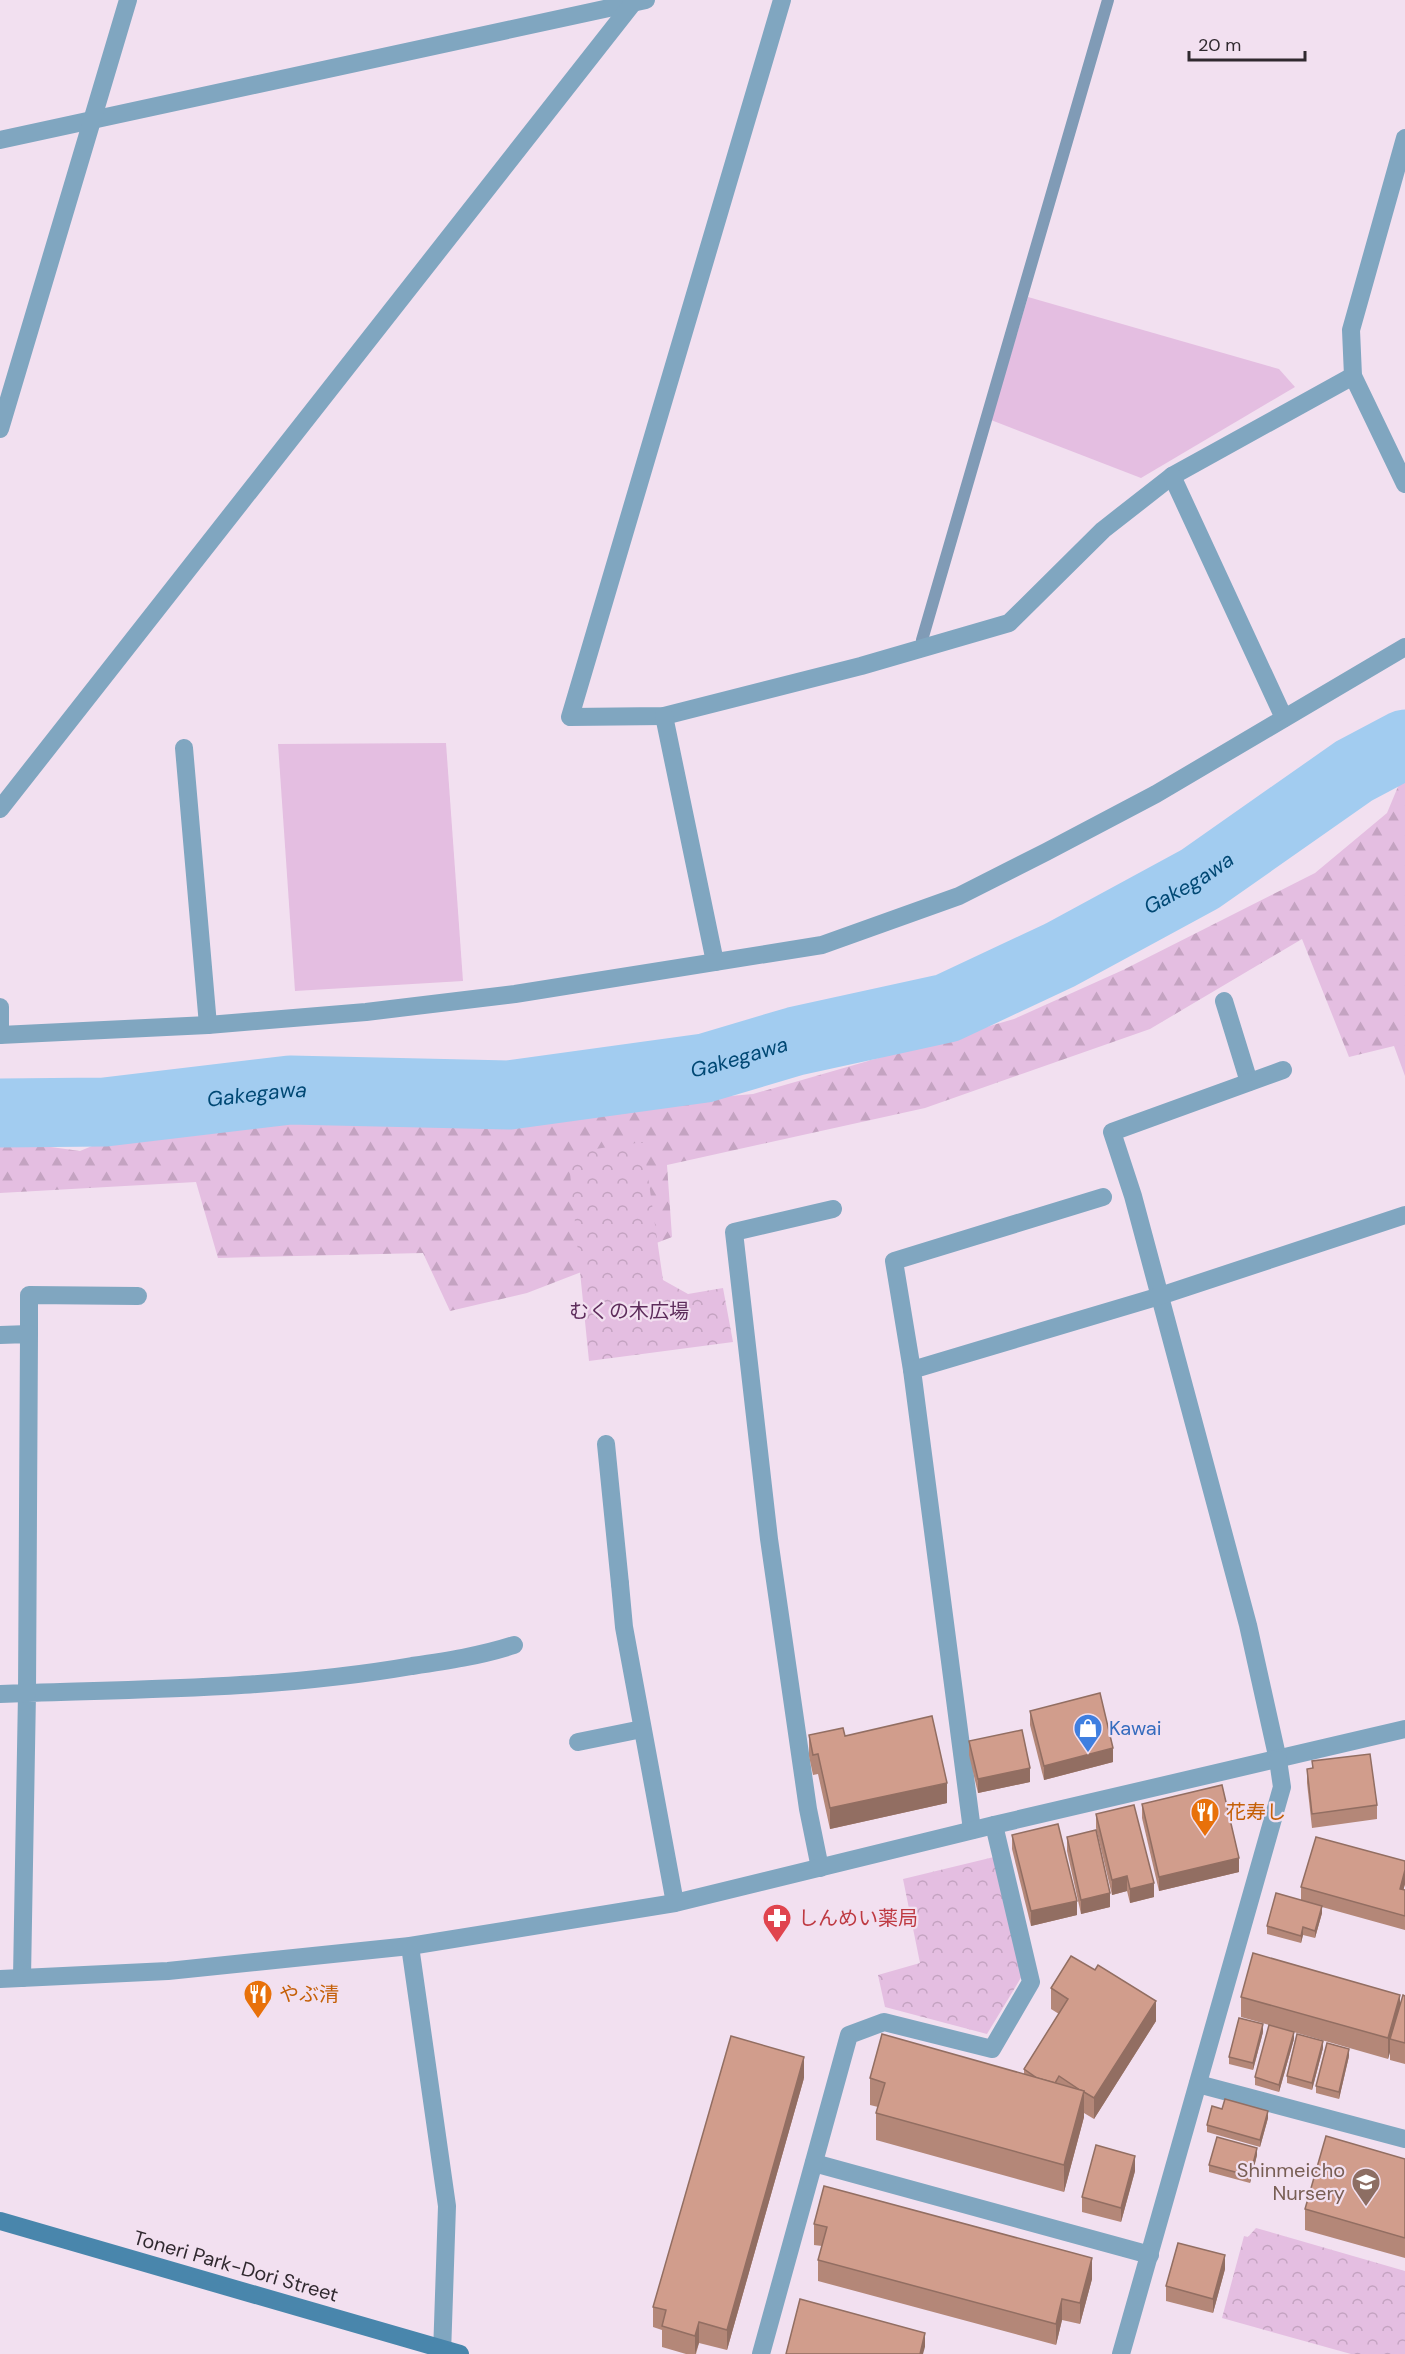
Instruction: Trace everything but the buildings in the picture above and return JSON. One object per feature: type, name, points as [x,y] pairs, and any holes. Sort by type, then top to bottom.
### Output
[{"type":"street","points":[[0,429],[4,402],[128,0]]},
{"type":"street","points":[[782,0],[570,717],[664,716],[861,666],[1009,623],[1102,530],[1172,476],[1353,376]]},
{"type":"street","points":[[0,140],[92,122],[642,1]]},
{"type":"street","points":[[0,809],[642,1]]},
{"type":"street","points":[[1405,138],[1351,330],[1353,376],[1405,484]]},
{"type":"street","points":[[1172,476],[1284,718]]},
{"type":"street","points":[[0,1007],[0,1035],[208,1025],[366,1012],[515,994],[822,945],[958,896],[1156,794],[1405,647]]},
{"type":"street","points":[[664,716],[716,963]]},
{"type":"street","points":[[184,748],[208,1025]]},
{"type":"street","points":[[1224,1001],[1249,1082]]},
{"type":"street","points":[[1121,2354],[1198,2084],[1240,1957],[1282,1787],[1248,1625],[1133,1196],[1112,1132],[1283,1070]]},
{"type":"street","points":[[972,1830],[912,1370],[894,1261],[1103,1197]]},
{"type":"street","points":[[820,1868],[808,1809],[769,1539],[734,1232],[833,1209]]},
{"type":"street","points":[[912,1370],[1160,1296],[1405,1215]]},
{"type":"street","points":[[22,1978],[27,1694],[29,1295],[138,1296]]},
{"type":"street","points":[[0,1335],[29,1334]]},
{"type":"street","points":[[606,1444],[624,1627],[675,1903]]},
{"type":"street","points":[[0,1694],[198,1688],[365,1674],[484,1654],[514,1646]]},
{"type":"street","points":[[0,1979],[168,1971],[410,1947],[675,1903],[972,1830],[1405,1729]]},
{"type":"street","points":[[578,1742],[642,1730]]},
{"type":"street","points":[[761,2354],[849,2036],[884,2022],[992,2049],[1031,1982],[994,1825]]},
{"type":"street","points":[[410,1947],[447,2206],[449,2352]]},
{"type":"street","points":[[1198,2084],[1405,2139]]},
{"type":"street","points":[[814,2163],[1150,2255]]},
{"type":"street","name":"Toneri Park-Dori Street","points":[[0,2221],[449,2352]]},
{"type":"green space","points":[[1028,297],[1279,369],[1295,387],[1141,478],[991,420]]},
{"type":"green space","points":[[446,743],[463,981],[295,991],[278,744]]},
{"type":"green space","points":[[1405,775],[1405,1076],[1394,1046],[1349,1057],[1302,939],[1150,1029],[925,1108],[667,1165],[672,1237],[527,1293],[450,1311],[423,1253],[218,1258],[196,1182],[0,1193],[0,1140],[80,1151],[150,1122],[445,1109],[608,1107],[753,1094],[1014,1019],[1123,970],[1315,873],[1387,813],[1402,777]]},
{"type":"green space","name":"むくの木広場","points":[[643,1142],[663,1280],[688,1294],[723,1288],[733,1342],[589,1361],[568,1153]]},
{"type":"green space","points":[[994,1857],[1022,1976],[987,2034],[885,2007],[878,1975],[920,1963],[903,1879]]},
{"type":"green space","points":[[1256,2228],[1405,2271],[1405,2354],[1351,2354],[1222,2318],[1244,2236],[1248,2237]]},
{"type":"waterway","points":[[922,640],[1108,0]]},
{"type":"waterway","name":"Gakegawa","points":[[0,1113],[105,1112],[290,1090],[509,1095],[705,1068],[796,1041],[947,1008],[1060,955],[1200,879],[1354,771],[1405,744]]},
{"type":"place","name":"Kawai","points":[[1088,1754]]},
{"type":"place","name":"花寿し","points":[[1205,1838]]},
{"type":"place","name":"しんめい薬局","points":[[777,1944]]},
{"type":"place","name":"やぶ清","points":[[258,2020]]},
{"type":"place","name":"Shinmeicho Nursery","points":[[1366,2208]]}]
